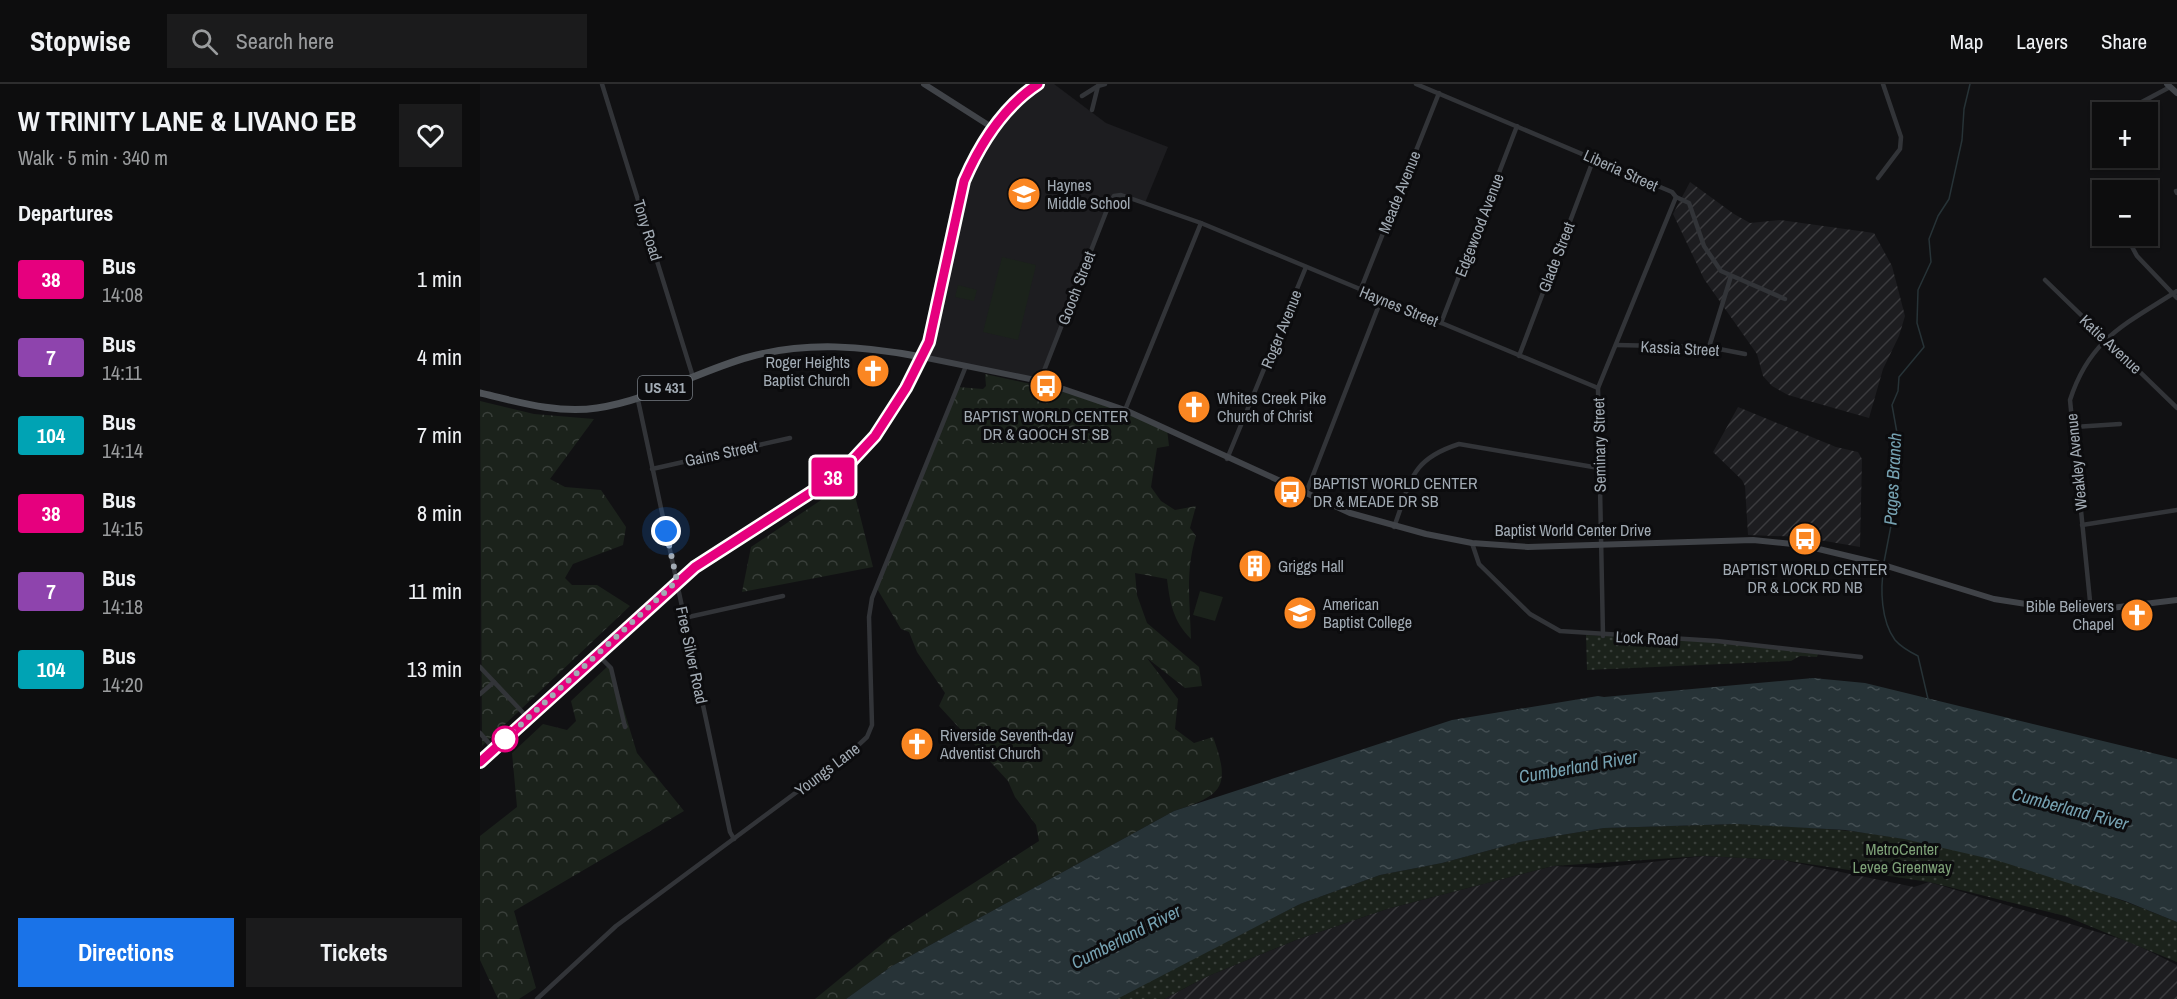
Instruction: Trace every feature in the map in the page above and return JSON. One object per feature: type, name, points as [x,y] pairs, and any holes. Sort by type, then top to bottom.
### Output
[{"type":"main road","points":[[921,357],[929,342],[964,181],[973,160],[993,128],[1012,106],[1038,84]]},
{"type":"main road","name":"US 431","points":[[480,393],[556,408],[596,408],[638,400],[749,357],[815,346],[873,348],[921,357]]},
{"type":"street","name":"Tony Road","points":[[602,84],[693,377]]},
{"type":"street","points":[[924,84],[993,128]]},
{"type":"street","points":[[1082,96],[1098,85],[1105,84]]},
{"type":"street","name":"Liberia Street","points":[[1416,84],[1672,192],[1676,197],[1689,202],[1704,246],[1721,271],[1760,286],[1785,299]]},
{"type":"street","points":[[1878,178],[1900,149],[1901,137],[1883,84]]},
{"type":"street","points":[[1092,110],[1098,85]]},
{"type":"street","points":[[2140,102],[2168,85],[2177,93]]},
{"type":"street","name":"Meade Avenue","points":[[1360,291],[1439,93]]},
{"type":"street","name":"Edgewood Avenue","points":[[1441,323],[1516,126]]},
{"type":"street","name":"Glade Street","points":[[1519,356],[1594,158]]},
{"type":"street","name":"Haynes Street","points":[[1114,196],[1121,195],[1201,224],[1598,388]]},
{"type":"street","name":"Gooch Street","points":[[1040,381],[1114,196]]},
{"type":"street","name":"Seminary Street","points":[[1603,636],[1598,388],[1676,197]]},
{"type":"street","points":[[1125,410],[1201,224]]},
{"type":"street","points":[[2131,246],[2132,250],[2175,294]]},
{"type":"street","name":"Roger Avenue","points":[[1227,459],[1306,267]]},
{"type":"street","points":[[1709,347],[1731,276]]},
{"type":"street","name":"Katie Avenue","points":[[2045,280],[2177,408]]},
{"type":"street","name":"Weakley Avenue","points":[[2091,610],[2070,400],[2078,376],[2105,338],[2175,294]]},
{"type":"street","points":[[1305,495],[1381,300]]},
{"type":"street","name":"Kassia Street","points":[[1616,345],[1709,347],[1745,354]]},
{"type":"street","points":[[480,762],[677,581],[724,546],[824,484],[847,466],[875,436],[906,388],[921,357]]},
{"type":"street","name":"Baptist World Center Drive","points":[[921,357],[1040,381],[1125,410],[1305,495],[1350,513],[1394,527],[1472,543],[1528,547],[1754,540],[1802,545],[1932,579],[1994,599],[2078,612],[2177,600]]},
{"type":"street","name":"Youngs Lane","points":[[537,999],[616,926],[852,751],[870,732],[872,717],[869,617],[873,598],[966,366]]},
{"type":"street","name":"Free Silver Road","points":[[638,400],[730,832],[734,839]]},
{"type":"street","points":[[2074,427],[2121,424]]},
{"type":"street","name":"Gains Street","points":[[652,469],[789,438]]},
{"type":"street","points":[[1394,527],[1413,475],[1424,460],[1439,451],[1459,444],[1599,468]]},
{"type":"street","points":[[2082,525],[2177,510]]},
{"type":"street","name":"Lock Road","points":[[1472,543],[1479,564],[1530,614],[1560,631],[1603,636],[1716,641],[1861,657]]},
{"type":"street","points":[[684,618],[783,596]]},
{"type":"street","points":[[597,654],[611,668],[625,727]]},
{"type":"street","points":[[480,667],[528,718]]},
{"type":"street","points":[[480,694],[494,682]]},
{"type":"street","points":[[480,733],[494,749]]},
{"type":"shaded area","points":[[1038,84],[1054,84],[1106,123],[1168,147],[1145,203],[1121,195],[1114,196],[1040,381],[922,357],[929,342],[964,181],[993,128]]},
{"type":"shaded area","points":[[1690,182],[1750,223],[1780,220],[1874,233],[1892,266],[1905,316],[1899,336],[1883,369],[1869,418],[1788,395],[1772,386],[1763,376],[1757,354],[1704,279],[1673,214]]},
{"type":"shaded area","points":[[1738,407],[1836,447],[1858,452],[1862,459],[1860,547],[1802,537],[1748,535],[1745,486],[1742,480],[1713,452]]},
{"type":"shaded area","points":[[1704,856],[1782,860],[1914,887],[1929,882],[2131,942],[2177,965],[2177,999],[1164,999],[1206,977],[1296,940],[1387,909],[1553,866],[1599,868]]},
{"type":"green space","points":[[1002,257],[1036,265],[1018,340],[983,332]]},
{"type":"green space","points":[[958,285],[977,290],[974,301],[955,297]]},
{"type":"green space","points":[[985,374],[1031,384],[1040,381],[1167,429],[1169,446],[1157,448],[1151,487],[1161,501],[1175,510],[1196,506],[1190,528],[1196,536],[1189,575],[1191,639],[1173,611],[1167,579],[1135,573],[1137,595],[1147,623],[1199,667],[1202,686],[1185,688],[1147,658],[1178,699],[1175,729],[1194,743],[1213,737],[1222,768],[1221,779],[1212,794],[1203,800],[1174,811],[892,966],[846,999],[815,999],[893,935],[1039,841],[1036,825],[1015,797],[1008,781],[939,706],[945,693],[917,652],[909,632],[901,629],[876,587],[958,387],[983,389],[986,386]]},
{"type":"green space","points":[[480,401],[534,414],[594,419],[550,479],[565,487],[601,490],[626,527],[623,545],[573,564],[565,578],[572,585],[597,585],[630,606],[482,746]]},
{"type":"green space","points":[[851,480],[873,567],[742,592],[751,547]]},
{"type":"green space","points":[[1200,591],[1223,597],[1215,621],[1193,615]]},
{"type":"green space","points":[[1586,635],[1716,641],[1818,654],[1817,657],[1800,656],[1791,661],[1587,670]]},
{"type":"green space","points":[[610,664],[637,753],[684,811],[514,911],[536,988],[519,999],[498,999],[480,960],[480,836],[517,807],[512,753],[543,724],[567,730],[576,721],[571,701]]},
{"type":"green space","name":"MetroCenter Levee Greenway","points":[[1737,824],[1822,828],[1906,839],[1975,854],[2043,873],[2177,922],[2177,962],[2065,916],[1929,882],[1782,860],[1704,856],[1553,866],[1387,909],[1296,940],[1206,977],[1164,999],[1113,999],[1300,904],[1380,875],[1442,863],[1520,842],[1604,828]]},
{"type":"water","name":"Cumberland River","points":[[1813,678],[1865,683],[2177,759],[2177,922],[2125,901],[1999,861],[1904,839],[1845,830],[1737,824],[1604,828],[1520,842],[1442,863],[1380,875],[1300,904],[1117,999],[846,999],[892,966],[1174,811],[1452,720],[1598,696]]},
{"type":"waterway","name":"Pages Branch","points":[[1884,562],[1894,510],[1889,472],[1897,433],[1892,405],[1898,391],[1899,377],[1924,347],[1917,323],[1918,290],[1931,262],[1929,239],[1938,216],[1949,199],[1962,140],[1964,109],[1970,84]]},
{"type":"waterway","name":"Pages Branch","points":[[1884,567],[1882,595],[1887,624],[1897,643],[1918,656],[1928,699]]},
{"type":"bus line","name":"38","points":[[480,762],[677,581],[751,528],[824,484],[847,466],[875,436],[906,388],[929,342],[964,181],[973,160],[993,128],[1012,106],[1038,84]]},
{"type":"place","name":"Haynes Middle School","points":[[1024,194]]},
{"type":"place","name":"Roger Heights Baptist Church","points":[[873,371]]},
{"type":"place","name":"BAPTIST WORLD CENTER DR & GOOCH ST SB","points":[[1046,386]]},
{"type":"place","name":"Whites Creek Pike Church of Christ","points":[[1194,407]]},
{"type":"place","name":"BAPTIST WORLD CENTER DR & MEADE DR SB","points":[[1290,492]]},
{"type":"place","name":"BAPTIST WORLD CENTER DR & LOCK RD NB","points":[[1805,539]]},
{"type":"place","name":"Griggs Hall","points":[[1255,566]]},
{"type":"place","name":"American Baptist College","points":[[1300,613]]},
{"type":"place","name":"Bible Believers Chapel","points":[[2137,615]]},
{"type":"place","name":"Riverside Seventh-day Adventist Church","points":[[917,744]]},
{"type":"route","points":[[505,739],[677,581],[666,531]]}]
